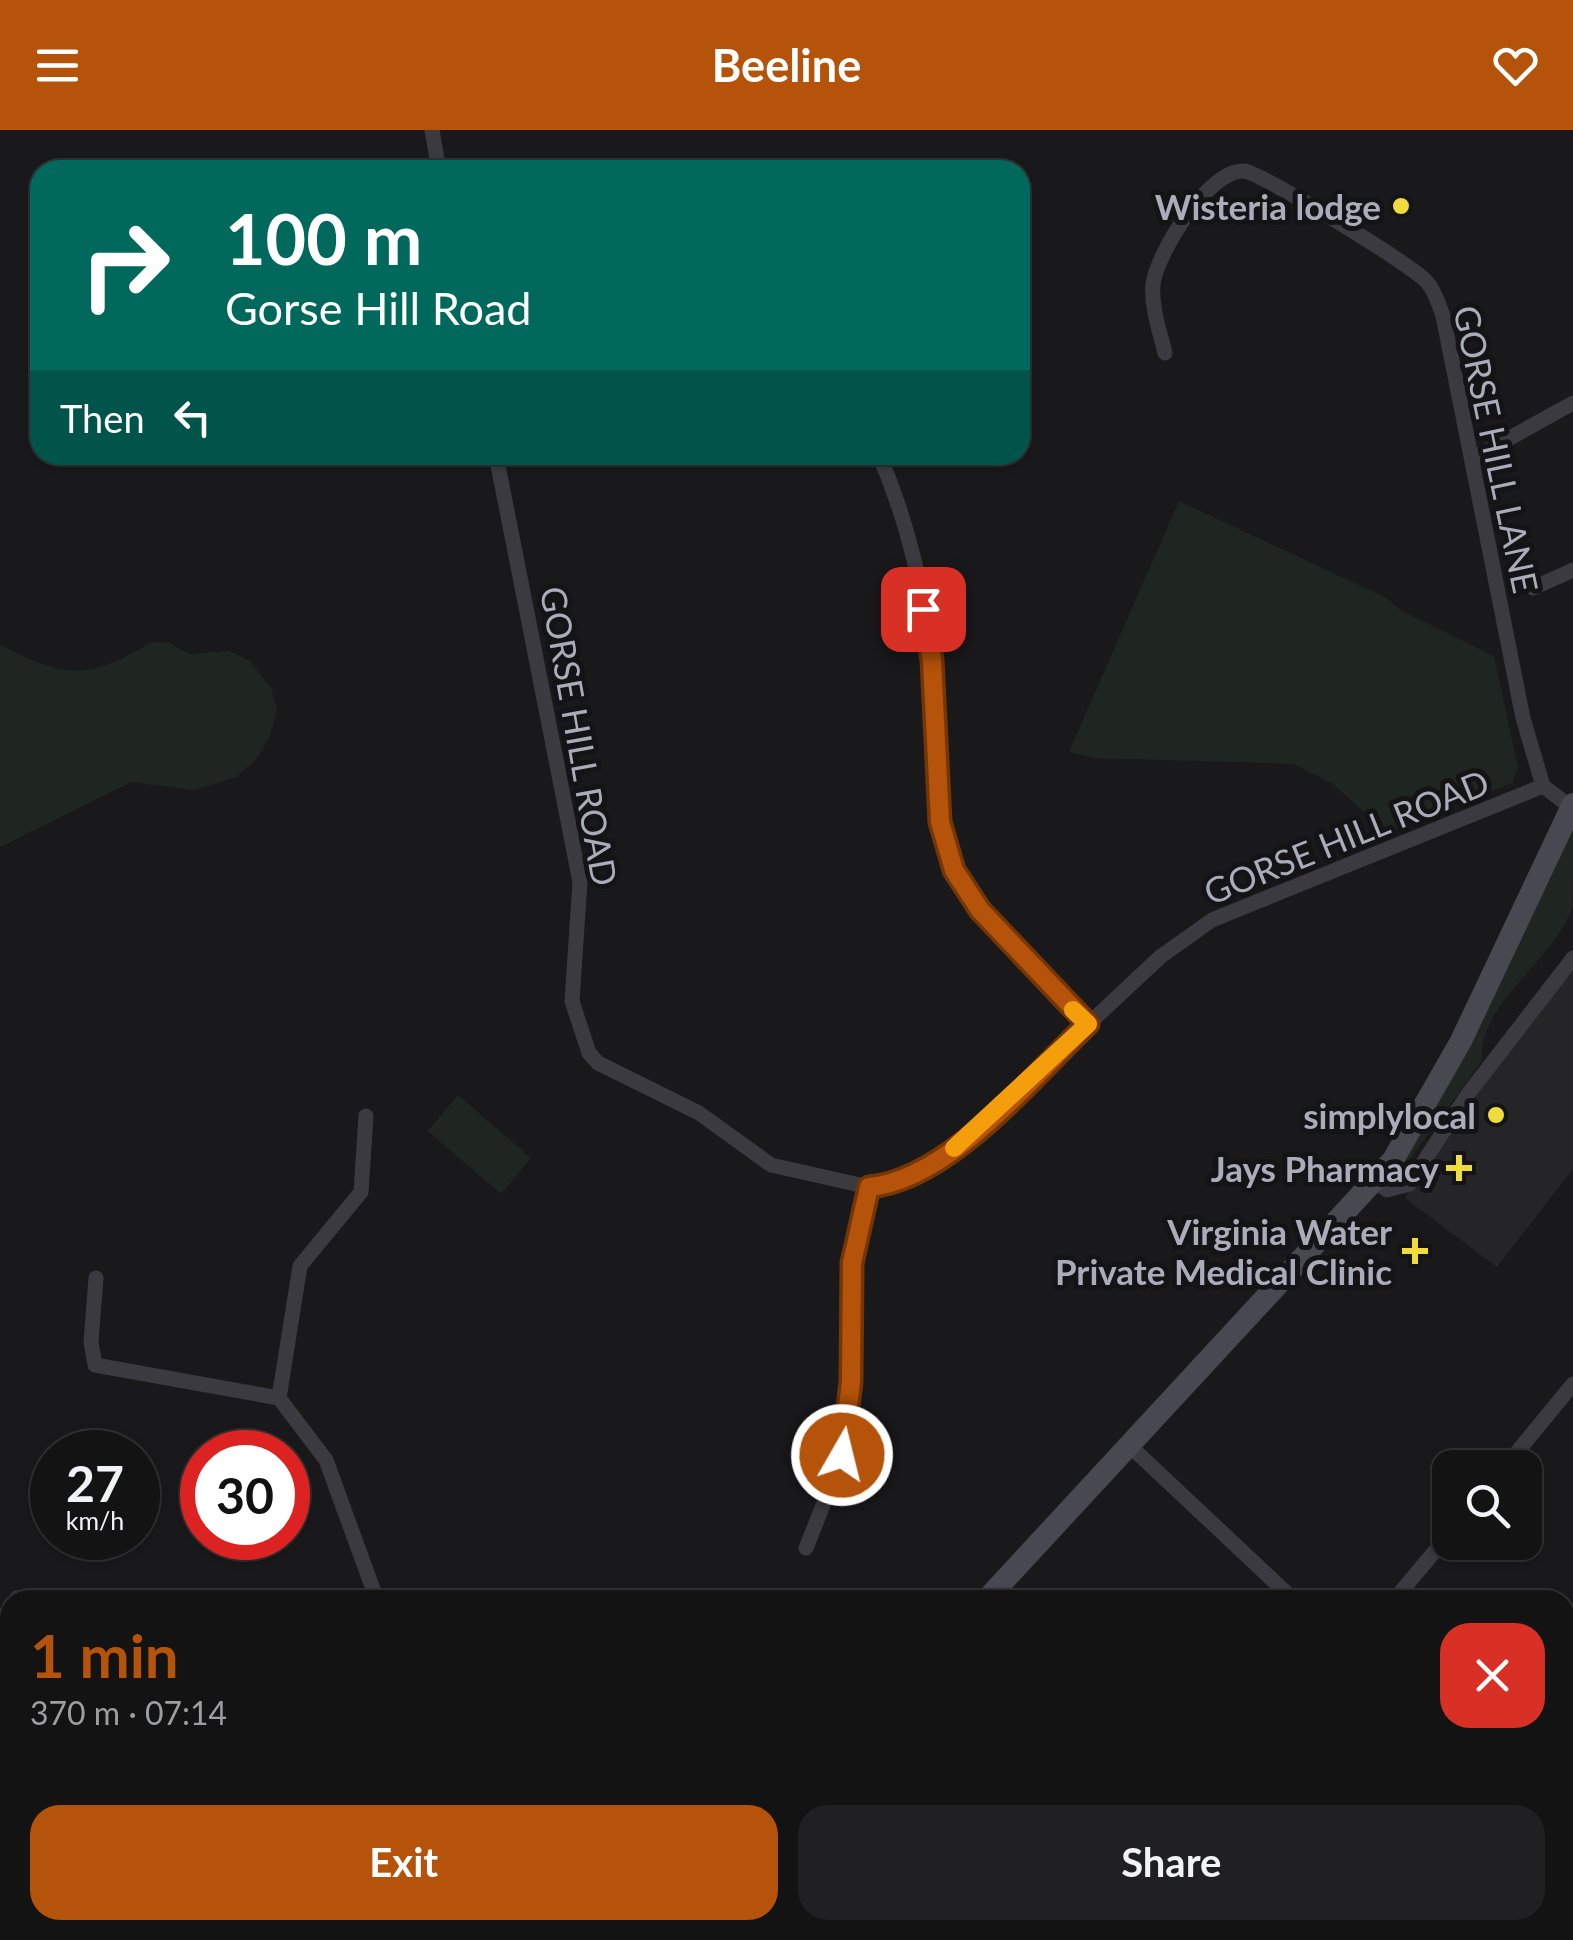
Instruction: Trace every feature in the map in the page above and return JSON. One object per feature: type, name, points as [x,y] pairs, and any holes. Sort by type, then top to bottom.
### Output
[{"type":"main road","points":[[995,1590],[1387,1186],[1461,1042],[1572,806]]},
{"type":"street","points":[[432,130],[438,160]]},
{"type":"street","name":"GORSE HILL LANE","points":[[1165,353],[1152,286],[1158,264],[1210,186],[1246,171],[1292,195],[1428,282],[1443,316],[1509,657],[1544,786]]},
{"type":"street","points":[[1472,460],[1573,402]]},
{"type":"street","name":"GORSE HILL ROAD","points":[[500,465],[580,882],[582,916],[572,970],[572,1000],[589,1053],[609,1071],[700,1113],[771,1166],[869,1187],[898,1182],[946,1154],[1160,958],[1212,920],[1544,786]]},
{"type":"street","points":[[882,465],[912,555],[932,660],[940,822],[950,860],[980,910],[1088,1024]]},
{"type":"street","points":[[1533,588],[1573,570]]},
{"type":"street","points":[[1544,786],[1572,806]]},
{"type":"street","points":[[1387,1186],[1417,1174],[1468,1094],[1573,958]]},
{"type":"street","points":[[279,1398],[300,1266],[361,1192],[366,1116]]},
{"type":"street","points":[[806,1548],[842,1455],[849,1417],[852,1263],[869,1187]]},
{"type":"street","points":[[96,1278],[91,1342],[96,1365],[279,1398],[326,1460],[373,1590]]},
{"type":"street","points":[[1519,1450],[1573,1384]]},
{"type":"street","points":[[1131,1447],[1283,1590]]},
{"type":"street","points":[[1402,1590],[1432,1555]]},
{"type":"shaded area","points":[[1179,501],[1384,597],[1404,612],[1494,656],[1518,768],[1512,783],[1387,833],[1333,784],[1293,764],[1096,758],[1069,752]]},
{"type":"shaded area","points":[[151,642],[170,643],[189,654],[229,651],[250,661],[271,688],[277,709],[270,736],[255,761],[236,777],[194,790],[131,782],[0,847],[0,645],[42,664],[77,670],[110,664]]},
{"type":"shaded area","points":[[1573,829],[1572,908],[1563,928],[1504,1000],[1484,1039],[1482,1061],[1394,1181],[1392,1176],[1473,1039]]},
{"type":"shaded area","points":[[1573,964],[1573,1169],[1497,1267],[1405,1198],[1435,1148]]},
{"type":"shaded area","points":[[458,1095],[531,1158],[501,1194],[428,1131]]},
{"type":"slow traffic","points":[[954,1148],[1088,1024],[1073,1010]]},
{"type":"place","name":"Wisteria lodge","points":[[1401,206]]},
{"type":"place","name":"simplylocal","points":[[1496,1115]]},
{"type":"place","name":"Jays Pharmacy","points":[[1459,1168]]},
{"type":"place","name":"Virginia Water Private Medical Clinic","points":[[1415,1251]]},
{"type":"route","points":[[842,1455],[851,1382],[849,1292],[869,1187],[898,1182],[946,1154],[1088,1024],[980,910],[958,880],[950,860],[940,822],[932,660],[923,609]]}]
